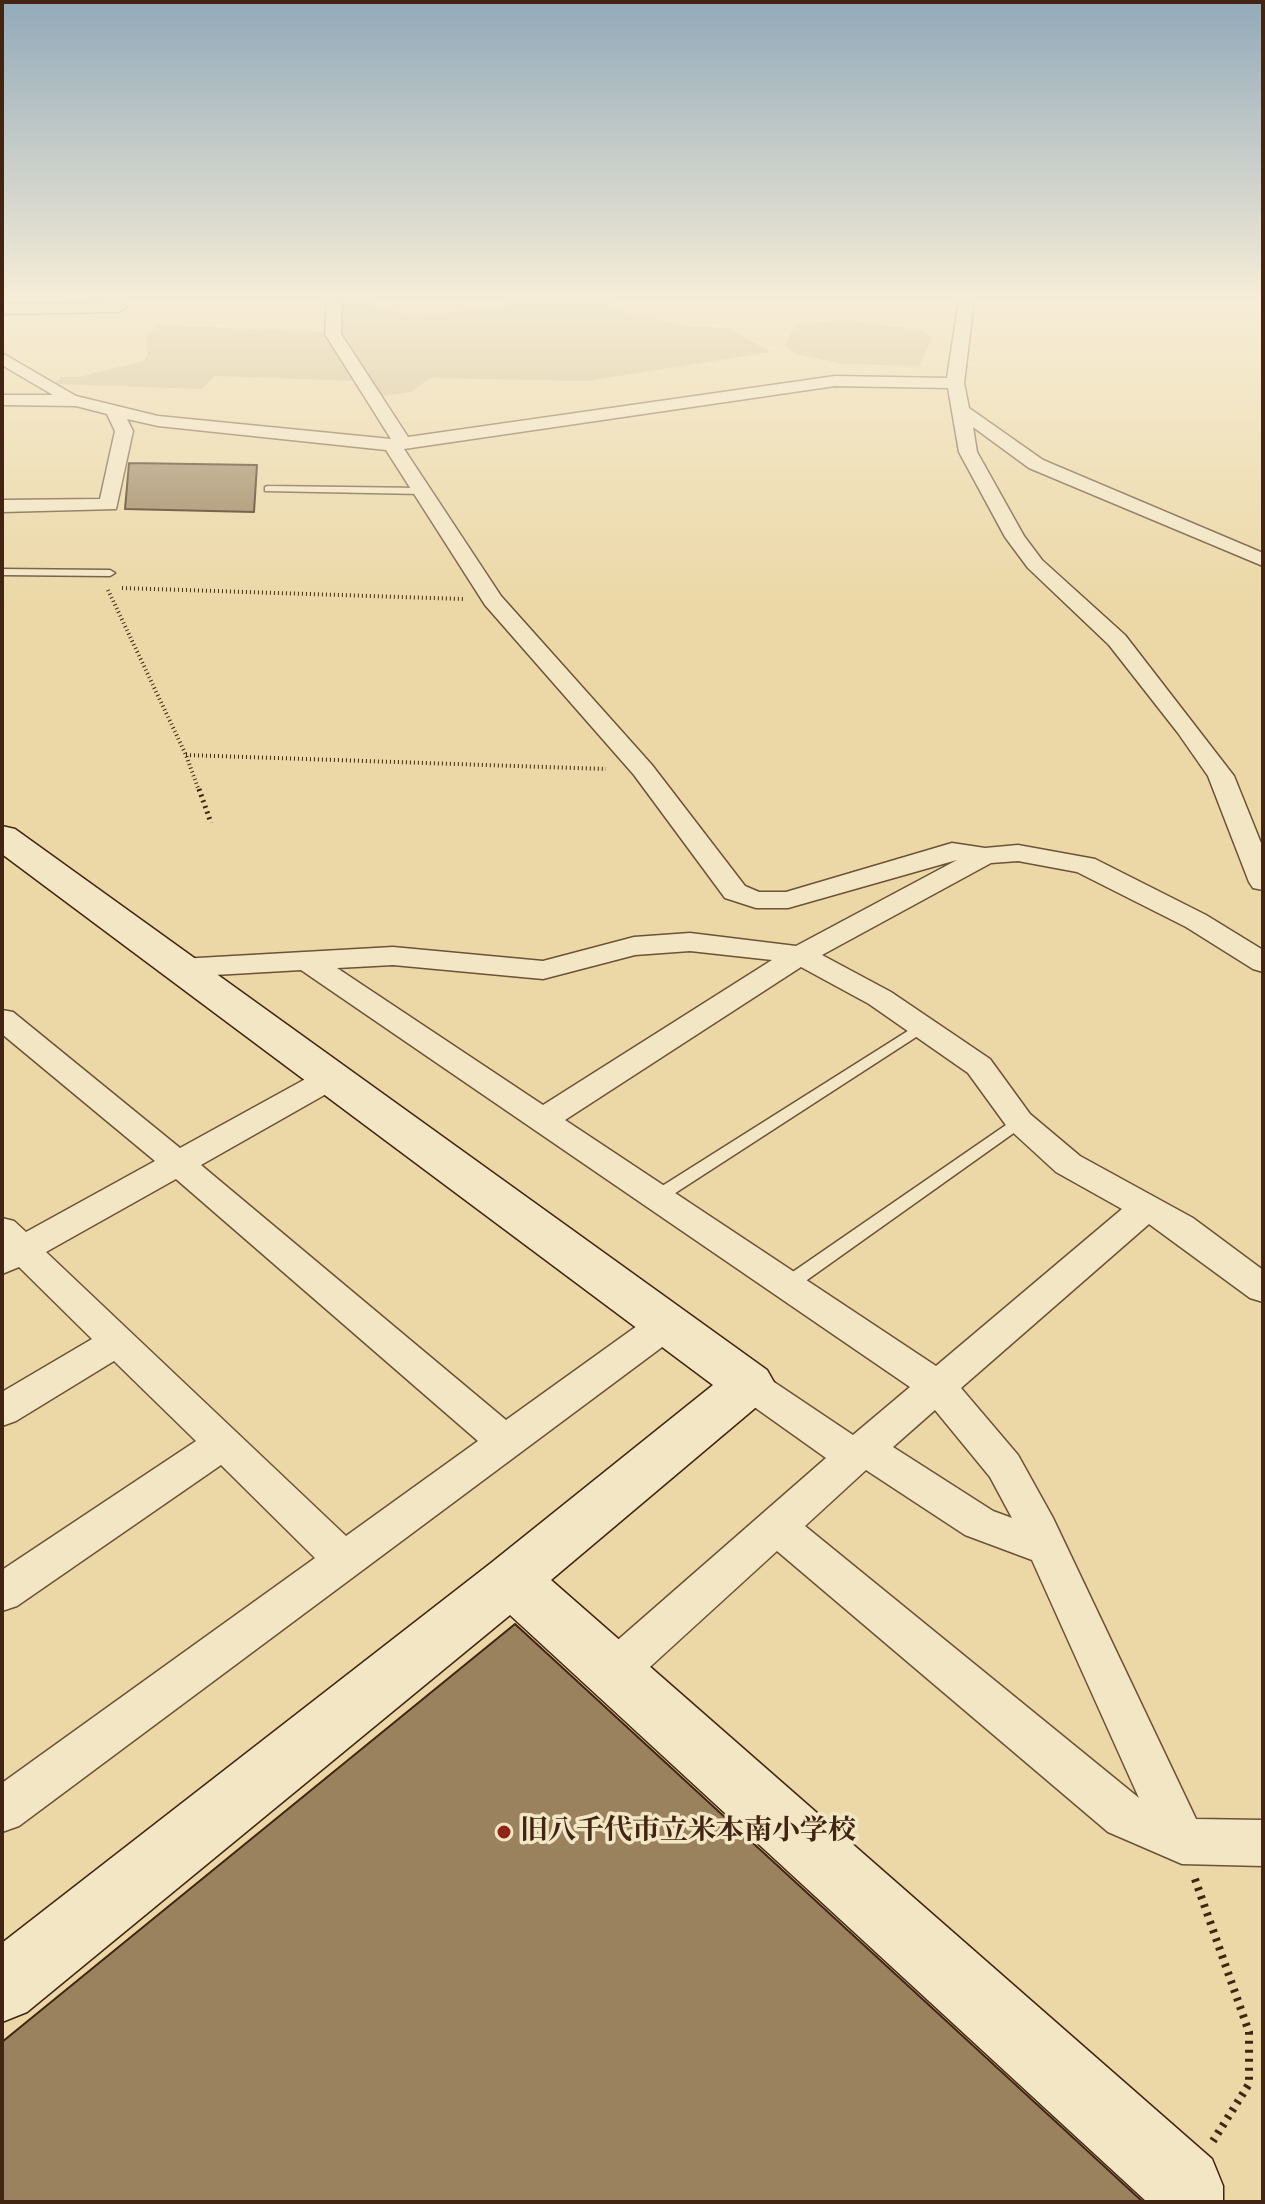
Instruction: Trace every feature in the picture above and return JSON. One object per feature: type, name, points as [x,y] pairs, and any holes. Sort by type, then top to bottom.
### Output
[{"type":"street","points":[[85,403],[158,421],[398,445],[686,403]]},
{"type":"street","points":[[373,403],[422,491],[493,600],[643,770],[735,892],[756,900],[788,900],[952,851],[985,856],[1018,853],[1085,865],[1196,921],[1263,963]]},
{"type":"street","points":[[959,403],[968,452],[1015,537],[1035,564],[1117,640],[1187,728],[1221,776],[1263,882]]},
{"type":"street","points":[[2,506],[109,505],[124,431],[113,409]]},
{"type":"street","points":[[961,410],[1036,464],[1263,560]]},
{"type":"street","points":[[4,840],[749,1384],[979,1523],[1048,1548]]},
{"type":"street","points":[[542,1120],[800,955],[985,856]]},
{"type":"street","points":[[180,968],[393,956],[543,970],[634,946],[690,942],[800,955],[880,998],[979,1066],[1019,1121],[1068,1164],[1181,1227],[1263,1289]]},
{"type":"street","points":[[306,960],[937,1386],[1004,1466],[1048,1548],[1182,1841]]},
{"type":"street","points":[[2,1019],[178,1163],[505,1442]]},
{"type":"street","points":[[331,1078],[178,1163],[9,1246],[119,1340],[344,1560]]},
{"type":"street","points":[[612,1673],[859,1452],[1147,1207]]},
{"type":"street","points":[[2,1810],[668,1323]]},
{"type":"street","points":[[2,1411],[119,1340]]},
{"type":"street","points":[[2,1987],[511,1580],[749,1384]]},
{"type":"street","points":[[2,1593],[225,1442]]},
{"type":"street","points":[[776,1526],[1125,1816],[1182,1841],[1263,1843]]},
{"type":"street","points":[[511,1580],[1185,2194]]},
{"type":"lane","points":[[268,489],[422,491]]},
{"type":"lane","points":[[2,572],[110,573]]},
{"type":"lane","points":[[657,1197],[922,1027]]},
{"type":"lane","points":[[787,1285],[1019,1121]]},
{"type":"path","points":[[110,573],[107,588],[186,755],[211,823]]},
{"type":"path","points":[[107,588],[493,600]]},
{"type":"path","points":[[186,755],[643,770]]},
{"type":"path","points":[[1182,1841],[1249,2032],[1249,2084],[1185,2194]]},
{"type":"building","points":[[129,463],[257,465],[254,512],[125,509]]},
{"type":"building","name":"旧八千代市立米本南小学校","points":[[515,1624],[1143,2202],[2,2202],[2,2042]]},
{"type":"place","name":"旧八千代市立米本南小学校","points":[[504,1832]]}]
